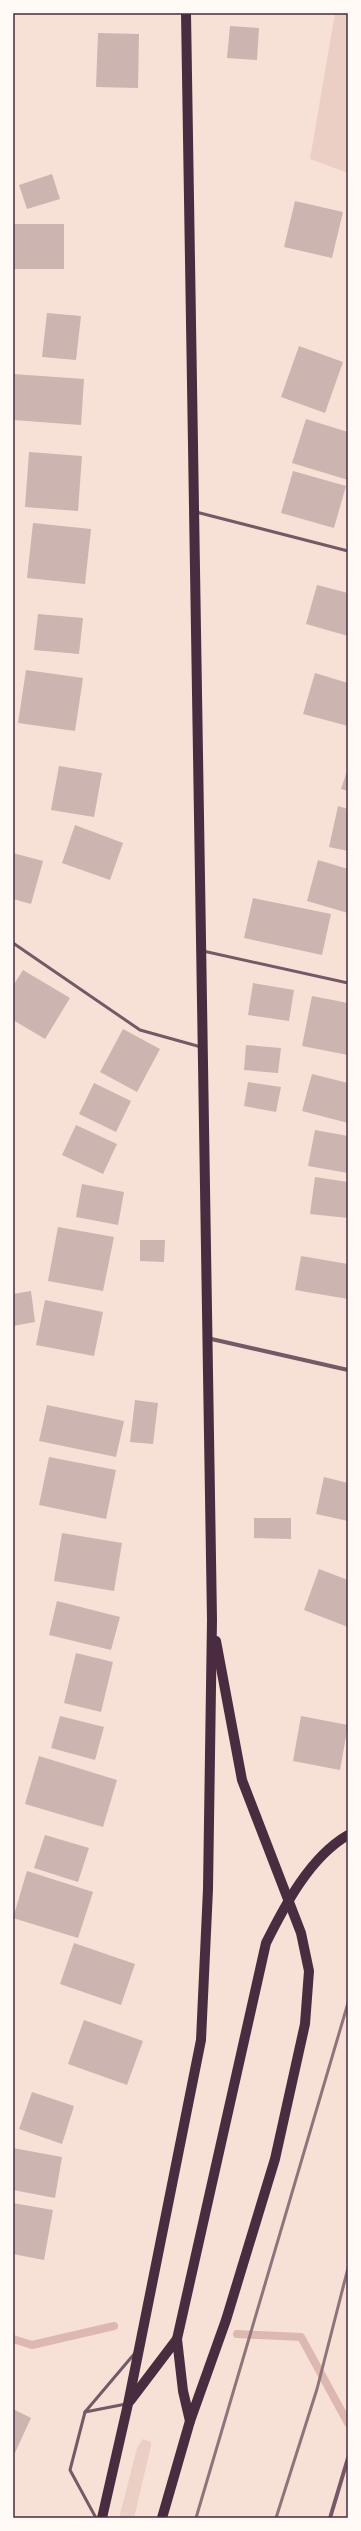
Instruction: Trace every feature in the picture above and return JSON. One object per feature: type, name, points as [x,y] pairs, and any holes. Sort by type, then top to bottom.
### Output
[{"type":"main road","points":[[102,2518],[128,2404],[201,2040],[208,1889],[212,1620],[186,13]]},
{"type":"main road","points":[[162,2518],[190,2421],[226,2320],[275,2159],[305,2024],[309,1971],[301,1933],[242,1780],[212,1620]]},
{"type":"main road","points":[[190,2421],[183,2391],[177,2339],[266,1943],[290,1896],[334,1843],[348,1835]]},
{"type":"main road","points":[[128,2404],[177,2339]]},
{"type":"street","points":[[207,1338],[348,1370]]},
{"type":"street","points":[[330,2518],[348,2458]]},
{"type":"lane","points":[[194,511],[348,551]]},
{"type":"lane","points":[[13,943],[140,1030],[203,1047]]},
{"type":"lane","points":[[201,951],[348,983]]},
{"type":"lane","points":[[96,2518],[70,2470],[85,2412],[139,2348]]},
{"type":"lane","points":[[85,2412],[128,2404]]},
{"type":"shaded area","points":[[335,13],[348,13],[348,173],[310,159]]},
{"type":"shaded area","points":[[143,2439],[151,2442],[151,2446],[134,2518],[119,2518],[137,2448]]},
{"type":"building","points":[[230,26],[259,28],[257,60],[227,58]]},
{"type":"building","points":[[98,33],[139,34],[138,88],[96,87]]},
{"type":"building","points":[[52,174],[60,199],[27,209],[19,185]]},
{"type":"building","points":[[295,201],[343,212],[332,258],[284,247]]},
{"type":"building","points":[[13,224],[64,224],[64,269],[13,269]]},
{"type":"building","points":[[47,313],[81,316],[76,360],[42,357]]},
{"type":"building","points":[[299,346],[343,362],[325,413],[281,397]]},
{"type":"building","points":[[13,374],[84,379],[81,425],[13,420]]},
{"type":"building","points":[[306,419],[348,432],[348,480],[292,463]]},
{"type":"building","points":[[29,452],[82,456],[78,511],[25,507]]},
{"type":"building","points":[[293,471],[346,486],[334,528],[281,513]]},
{"type":"building","points":[[33,523],[91,529],[85,584],[27,578]]},
{"type":"building","points":[[317,585],[348,593],[348,636],[306,624]]},
{"type":"building","points":[[38,614],[83,618],[79,654],[34,650]]},
{"type":"building","points":[[26,670],[83,678],[75,731],[18,723]]},
{"type":"building","points":[[315,673],[348,683],[348,726],[303,714]]},
{"type":"building","points":[[59,766],[102,773],[94,817],[51,810]]},
{"type":"building","points":[[348,768],[348,791],[341,789]]},
{"type":"building","points":[[338,806],[348,809],[348,851],[329,847]]},
{"type":"building","points":[[75,825],[123,843],[110,880],[62,863]]},
{"type":"building","points":[[13,853],[43,861],[31,904],[13,899]]},
{"type":"building","points":[[318,860],[348,869],[348,913],[307,901]]},
{"type":"building","points":[[253,898],[331,914],[322,955],[244,938]]},
{"type":"building","points":[[23,970],[70,998],[45,1039],[13,1020],[13,986]]},
{"type":"building","points":[[253,983],[294,990],[289,1021],[248,1015]]},
{"type":"building","points":[[312,996],[348,1003],[348,1055],[302,1046]]},
{"type":"building","points":[[123,1029],[160,1049],[137,1092],[100,1072]]},
{"type":"building","points":[[246,1045],[281,1048],[278,1073],[244,1070]]},
{"type":"building","points":[[312,1074],[348,1083],[348,1123],[302,1111]]},
{"type":"building","points":[[248,1082],[281,1087],[276,1112],[244,1106]]},
{"type":"building","points":[[94,1083],[131,1101],[116,1132],[79,1114]]},
{"type":"building","points":[[76,1125],[117,1144],[103,1174],[62,1155]]},
{"type":"building","points":[[315,1130],[348,1136],[348,1173],[308,1166]]},
{"type":"building","points":[[315,1177],[348,1182],[348,1218],[310,1214]]},
{"type":"building","points":[[82,1184],[124,1192],[118,1225],[76,1217]]},
{"type":"building","points":[[58,1227],[114,1237],[103,1291],[48,1281]]},
{"type":"building","points":[[140,1240],[165,1240],[164,1262],[140,1261]]},
{"type":"building","points":[[301,1256],[348,1264],[348,1299],[295,1290]]},
{"type":"building","points":[[31,1291],[35,1322],[13,1326],[13,1294]]},
{"type":"building","points":[[45,1300],[103,1312],[94,1356],[36,1345]]},
{"type":"building","points":[[135,1400],[158,1403],[153,1444],[130,1442]]},
{"type":"building","points":[[47,1405],[124,1421],[116,1457],[39,1441]]},
{"type":"building","points":[[49,1457],[116,1470],[106,1519],[39,1505]]},
{"type":"building","points":[[324,1477],[348,1483],[348,1521],[316,1514]]},
{"type":"building","points":[[254,1518],[291,1518],[291,1539],[254,1538]]},
{"type":"building","points":[[62,1533],[122,1543],[114,1591],[54,1581]]},
{"type":"building","points":[[319,1569],[348,1580],[348,1627],[304,1610]]},
{"type":"building","points":[[57,1601],[120,1617],[111,1650],[49,1635]]},
{"type":"building","points":[[76,1653],[113,1662],[101,1712],[64,1703]]},
{"type":"building","points":[[60,1716],[104,1727],[95,1760],[51,1748]]},
{"type":"building","points":[[301,1716],[348,1725],[340,1770],[293,1761]]},
{"type":"building","points":[[39,1756],[117,1780],[103,1827],[25,1804]]},
{"type":"building","points":[[45,1835],[89,1848],[78,1882],[34,1868]]},
{"type":"building","points":[[27,1871],[93,1892],[78,1938],[13,1918]]},
{"type":"building","points":[[74,1943],[135,1964],[121,2005],[60,1984]]},
{"type":"building","points":[[84,2020],[143,2041],[127,2085],[68,2064]]},
{"type":"building","points":[[32,2092],[74,2106],[62,2144],[19,2129]]},
{"type":"building","points":[[13,2148],[62,2157],[55,2198],[13,2190]]},
{"type":"building","points":[[13,2203],[53,2210],[44,2260],[13,2254]]},
{"type":"building","points":[[13,2409],[31,2418],[13,2457]]},
{"type":"waterway","points":[[13,2339],[32,2345],[114,2326]]},
{"type":"waterway","points":[[237,2334],[301,2337],[348,2423]]},
{"type":"railway","points":[[196,2518],[348,2003]]},
{"type":"railway","points":[[276,2518],[317,2389],[348,2268]]}]
